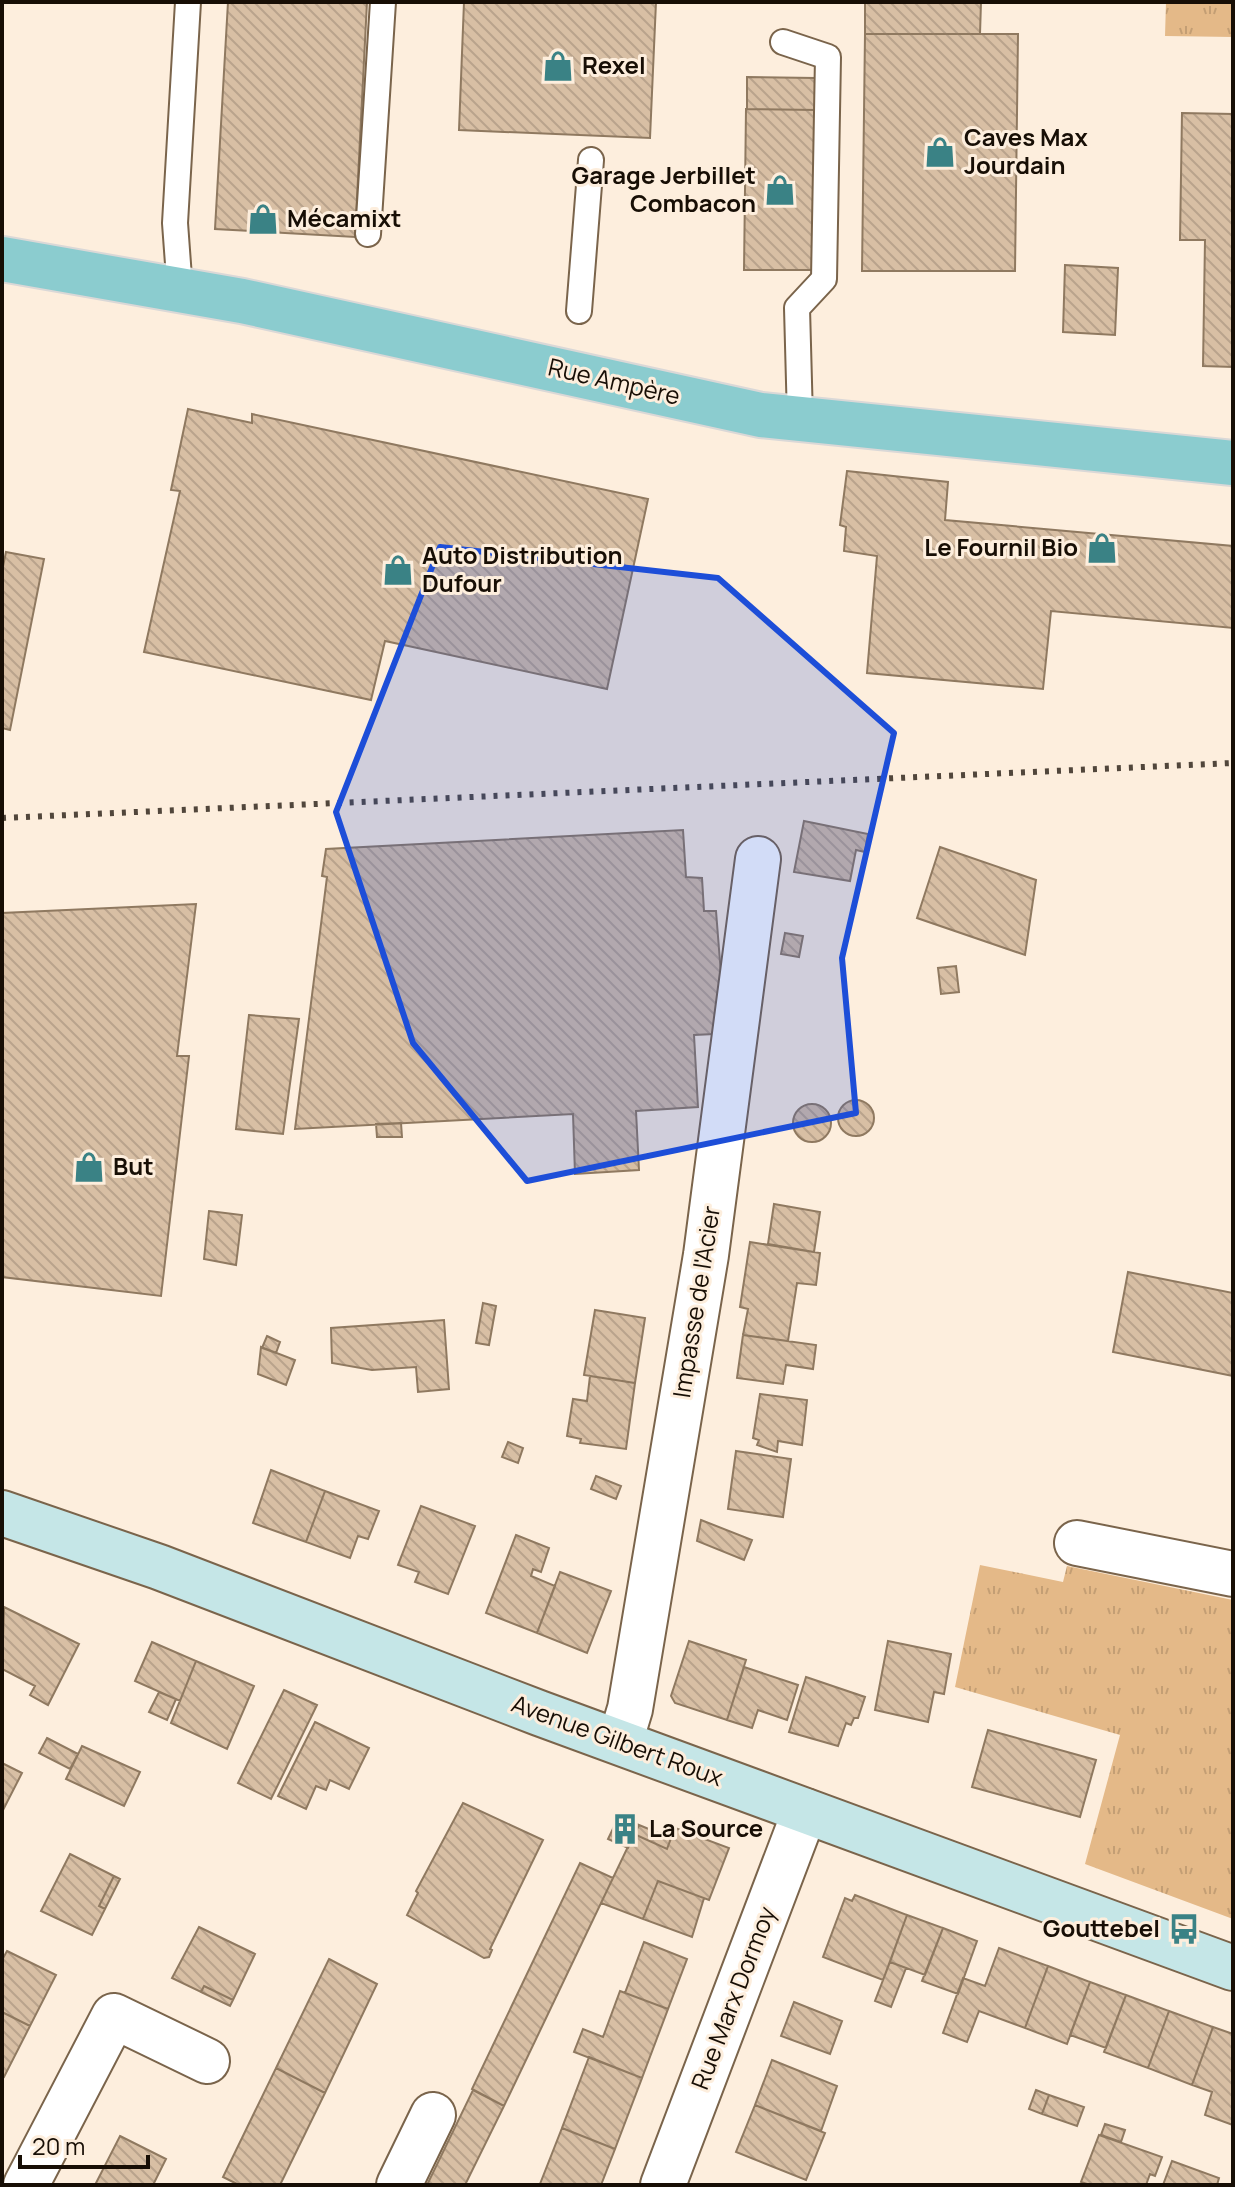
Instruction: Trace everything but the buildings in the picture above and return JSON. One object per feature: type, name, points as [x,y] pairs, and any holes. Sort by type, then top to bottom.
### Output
[{"type":"main road","name":"Rue Ampère","points":[[2,259],[180,291],[761,415],[1233,463]]},
{"type":"main road","name":"Avenue Gilbert Roux","points":[[2,1513],[159,1567],[620,1742],[1233,1968]]},
{"type":"street","name":"Impasse de l'Acier","points":[[620,1742],[630,1709],[706,1255],[758,859]]},
{"type":"street","points":[[1077,1543],[1233,1574]]},
{"type":"street","name":"Rue Marx Dormoy","points":[[663,2185],[805,1811]]},
{"type":"street","points":[[26,2185],[114,2016],[207,2061]]},
{"type":"street","points":[[399,2185],[433,2115]]},
{"type":"lane","points":[[180,291],[175,223],[188,2]]},
{"type":"lane","points":[[368,234],[383,2]]},
{"type":"lane","points":[[783,42],[828,57],[824,279],[797,308],[800,419]]},
{"type":"lane","points":[[579,311],[591,160]]},
{"type":"highlighted area","points":[[440,547],[718,578],[894,733],[842,958],[856,1113],[527,1181],[413,1043],[336,812]]},
{"type":"green space","points":[[1166,2],[1233,2],[1233,37],[1165,36]]},
{"type":"green space","points":[[980,1565],[1063,1582],[1067,1566],[1233,1600],[1233,1919],[1085,1864],[1120,1735],[955,1687]]},
{"type":"railway","points":[[2,818],[1233,763]]},
{"type":"place","name":"Rexel","points":[[558,66]]},
{"type":"place","name":"Caves Max Jourdain","points":[[940,152]]},
{"type":"place","name":"Garage Jerbillet Combacon","points":[[780,190]]},
{"type":"place","name":"Mécamixt","points":[[263,219]]},
{"type":"place","name":"Le Fournil Bio","points":[[1102,548]]},
{"type":"place","name":"Auto Distribution Dufour","points":[[398,570]]},
{"type":"place","name":"But","points":[[89,1167]]},
{"type":"place","name":"La Source","points":[[625,1829]]},
{"type":"place","name":"Gouttebel","points":[[1184,1929]]}]
